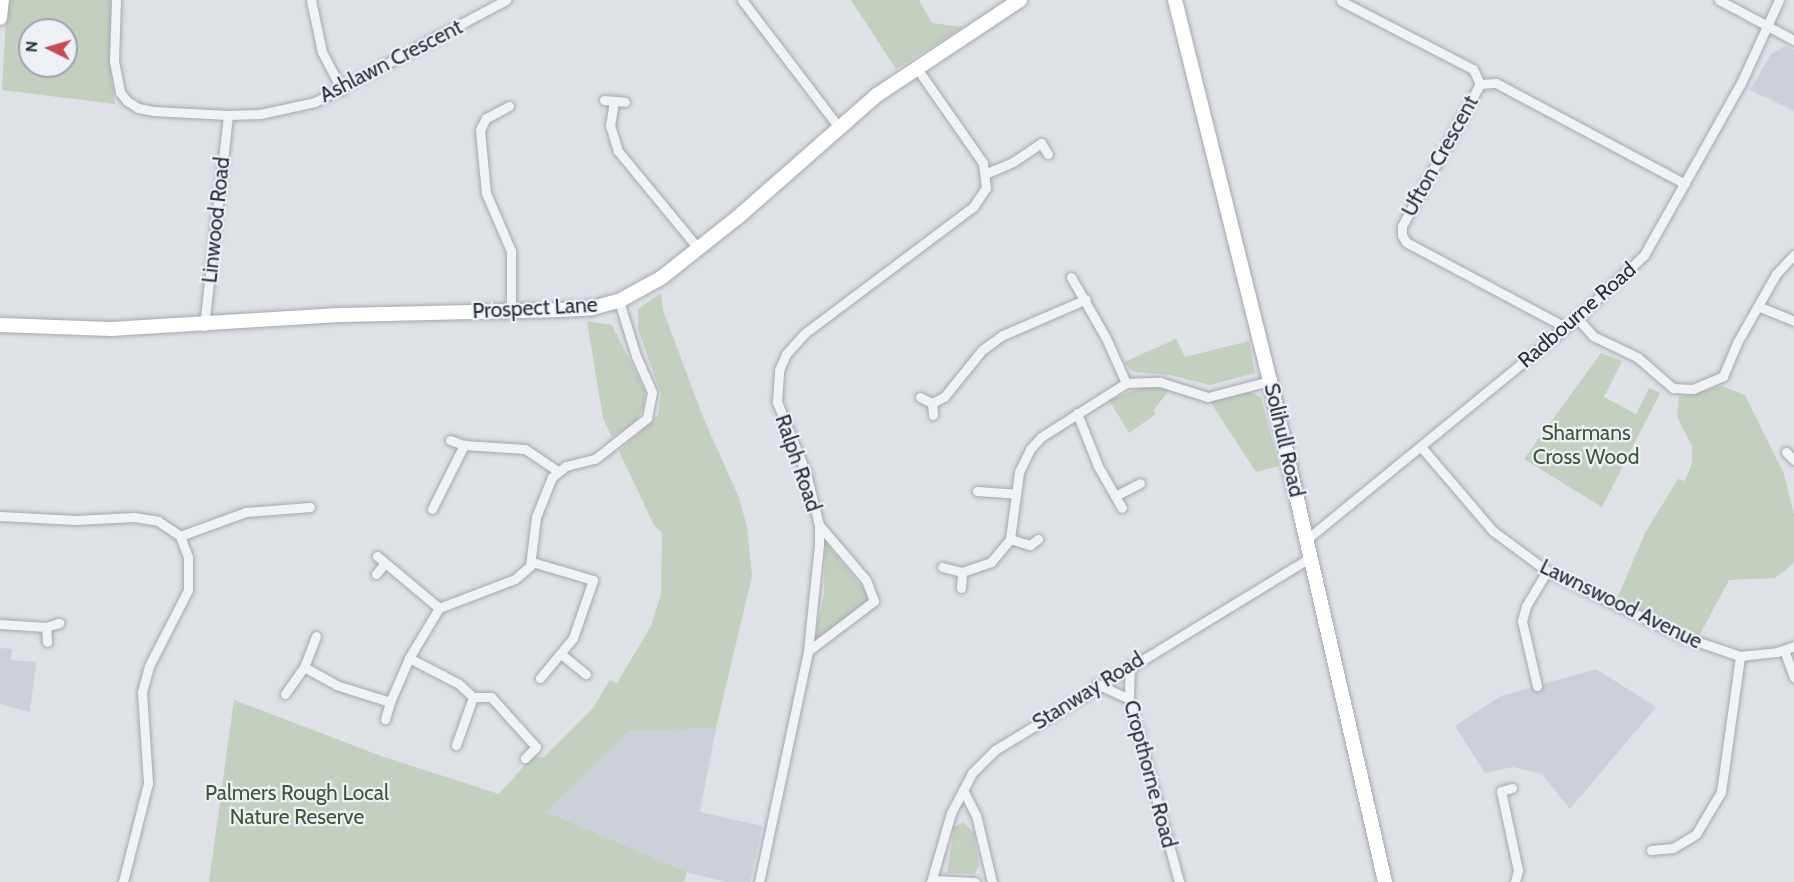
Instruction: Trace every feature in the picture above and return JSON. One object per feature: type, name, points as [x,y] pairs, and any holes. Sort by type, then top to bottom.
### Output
[{"type":"street","points":[[0,18],[2,0]]},
{"type":"street","name":"Ashlawn Crescent","points":[[116,0],[114,61],[120,92],[127,101],[138,108],[153,111],[228,115],[286,109],[342,90],[506,0]]},
{"type":"street","points":[[311,0],[319,43],[342,90]]},
{"type":"street","points":[[742,0],[838,126]]},
{"type":"street","name":"Prospect Lane","points":[[0,325],[21,328],[204,326],[343,315],[592,308],[619,301],[642,291],[738,217],[838,126],[916,67],[1020,0]]},
{"type":"street","name":"Solihull Road","points":[[1175,0],[1270,381],[1385,882]]},
{"type":"street","points":[[1719,0],[1794,40]]},
{"type":"street","name":"Radbourne Road","points":[[1307,539],[1422,448],[1577,318],[1644,255],[1770,27],[1779,0]]},
{"type":"street","points":[[1341,1],[1473,69],[1480,84]]},
{"type":"street","points":[[916,67],[987,173],[1014,162],[1041,143],[1048,154]]},
{"type":"street","name":"Ufton Crescent","points":[[1565,327],[1406,242],[1402,235],[1402,226],[1480,84],[1496,83],[1685,184]]},
{"type":"street","points":[[625,102],[609,101],[610,125],[618,151],[698,247]]},
{"type":"street","points":[[509,106],[486,118],[480,130],[486,193],[511,251],[511,311]]},
{"type":"street","name":"Linwood Road","points":[[204,326],[228,115]]},
{"type":"street","name":"Ralph Road","points":[[759,882],[808,651],[818,575],[819,525],[806,473],[777,402],[777,377],[782,361],[805,333],[979,202],[986,188],[987,173]]},
{"type":"street","points":[[1577,318],[1593,336],[1637,357],[1673,388],[1686,390],[1714,382],[1723,376],[1737,341],[1760,307],[1776,274],[1794,255]]},
{"type":"street","points":[[1071,277],[1086,299],[1126,383]]},
{"type":"street","points":[[932,403],[944,397],[982,350],[1003,335],[1086,299]]},
{"type":"street","points":[[385,719],[409,658],[440,608],[516,579],[532,562],[536,517],[558,471],[595,459],[647,418],[652,392],[636,356],[619,301]]},
{"type":"street","points":[[1760,307],[1794,321]]},
{"type":"street","name":"Prospect Lane","points":[[0,332],[21,328]]},
{"type":"street","points":[[942,567],[962,572],[991,562],[1010,539],[1019,472],[1030,449],[1077,413],[1126,383],[1160,382],[1208,397],[1270,381]]},
{"type":"street","points":[[920,396],[932,403]]},
{"type":"street","points":[[932,403],[933,415]]},
{"type":"street","points":[[1077,413],[1098,466],[1122,508]]},
{"type":"street","points":[[450,440],[464,445],[525,449],[558,471]]},
{"type":"street","points":[[432,509],[464,445]]},
{"type":"street","name":"Lawnswood Avenue","points":[[1422,448],[1493,531],[1547,571],[1681,636],[1740,656],[1789,648]]},
{"type":"street","points":[[1786,452],[1794,460]]},
{"type":"street","points":[[1115,496],[1140,483]]},
{"type":"street","points":[[977,491],[1016,494]]},
{"type":"street","points":[[180,536],[246,512],[310,507]]},
{"type":"street","points":[[0,516],[76,520],[134,517],[158,521],[180,536],[188,557],[190,583],[183,606],[145,675],[141,709],[148,783],[123,882]]},
{"type":"street","points":[[808,651],[874,601],[866,580],[819,525]]},
{"type":"street","points":[[1010,539],[1030,544],[1038,539]]},
{"type":"street","name":"Stanway Road","points":[[932,881],[946,824],[963,790],[995,750],[1097,684],[1311,557]]},
{"type":"street","points":[[376,574],[381,559],[440,608]]},
{"type":"street","points":[[532,562],[593,580],[573,638],[540,678]]},
{"type":"street","points":[[1537,686],[1522,621],[1526,606],[1547,571]]},
{"type":"street","points":[[961,588],[962,572]]},
{"type":"street","points":[[0,624],[46,627],[59,623]]},
{"type":"street","points":[[46,627],[47,642]]},
{"type":"street","points":[[285,694],[304,667],[316,636]]},
{"type":"street","points":[[1789,648],[1794,677]]},
{"type":"street","points":[[561,654],[586,674]]},
{"type":"street","points":[[1651,850],[1672,848],[1696,834],[1721,792],[1740,656]]},
{"type":"street","points":[[409,658],[459,684],[473,697],[491,697],[500,703],[543,755]]},
{"type":"street","name":"Cropthorne Road","points":[[1130,665],[1129,699],[1179,882]]},
{"type":"street","points":[[304,667],[336,685],[390,702]]},
{"type":"street","points":[[1097,684],[1129,699]]},
{"type":"street","points":[[456,745],[473,697]]},
{"type":"street","points":[[525,758],[536,747]]},
{"type":"street","points":[[1512,788],[1501,791],[1518,870],[1515,882]]},
{"type":"street","points":[[963,790],[976,815],[992,882]]},
{"type":"street","points":[[932,881],[975,882]]},
{"type":"shaded area","points":[[1785,46],[1794,50],[1794,111],[1750,90],[1771,54]]},
{"type":"shaded area","points":[[0,648],[12,649],[11,660],[36,662],[30,712],[0,704]]},
{"type":"shaded area","points":[[1596,669],[1656,707],[1570,809],[1542,774],[1513,767],[1485,773],[1455,726],[1501,696]]},
{"type":"shaded area","points":[[716,728],[700,812],[762,826],[750,882],[727,882],[687,872],[547,812],[629,731]]},
{"type":"green space","points":[[7,0],[111,0],[110,66],[115,104],[2,90]]},
{"type":"green space","points":[[851,0],[919,0],[932,23],[963,27],[896,69]]},
{"type":"green space","name":"Palmers Rough Local Nature Reserve","points":[[661,293],[663,310],[703,417],[739,498],[747,527],[752,576],[716,728],[629,731],[547,812],[687,872],[684,882],[209,882],[234,700],[381,756],[499,794],[531,758],[544,757],[593,708],[610,680],[617,683],[651,626],[661,594],[662,533],[654,525],[619,451],[658,416],[661,394],[638,329],[638,309]]},
{"type":"green space","points":[[587,321],[612,325],[645,391],[644,406],[636,421],[612,437],[603,418]]},
{"type":"green space","points":[[1176,339],[1185,357],[1249,341],[1255,373],[1210,385],[1170,375],[1133,372],[1124,362]]},
{"type":"green space","name":"Sharmans Cross Wood","points":[[1601,353],[1622,361],[1604,397],[1636,414],[1649,388],[1660,393],[1602,507],[1524,459]]},
{"type":"green space","points":[[1722,386],[1745,395],[1784,474],[1794,514],[1794,563],[1775,578],[1729,580],[1699,636],[1617,599],[1645,533],[1678,479],[1685,481],[1692,463],[1692,446],[1677,417],[1679,397]]},
{"type":"green space","points":[[1142,387],[1170,389],[1153,411],[1156,414],[1129,433],[1109,400]]},
{"type":"green space","points":[[1249,392],[1261,397],[1279,466],[1256,472],[1209,400]]},
{"type":"green space","points":[[825,542],[867,593],[867,600],[822,637],[815,637],[824,595]]},
{"type":"green space","points":[[963,822],[974,833],[979,865],[975,874],[947,873],[954,827]]}]
